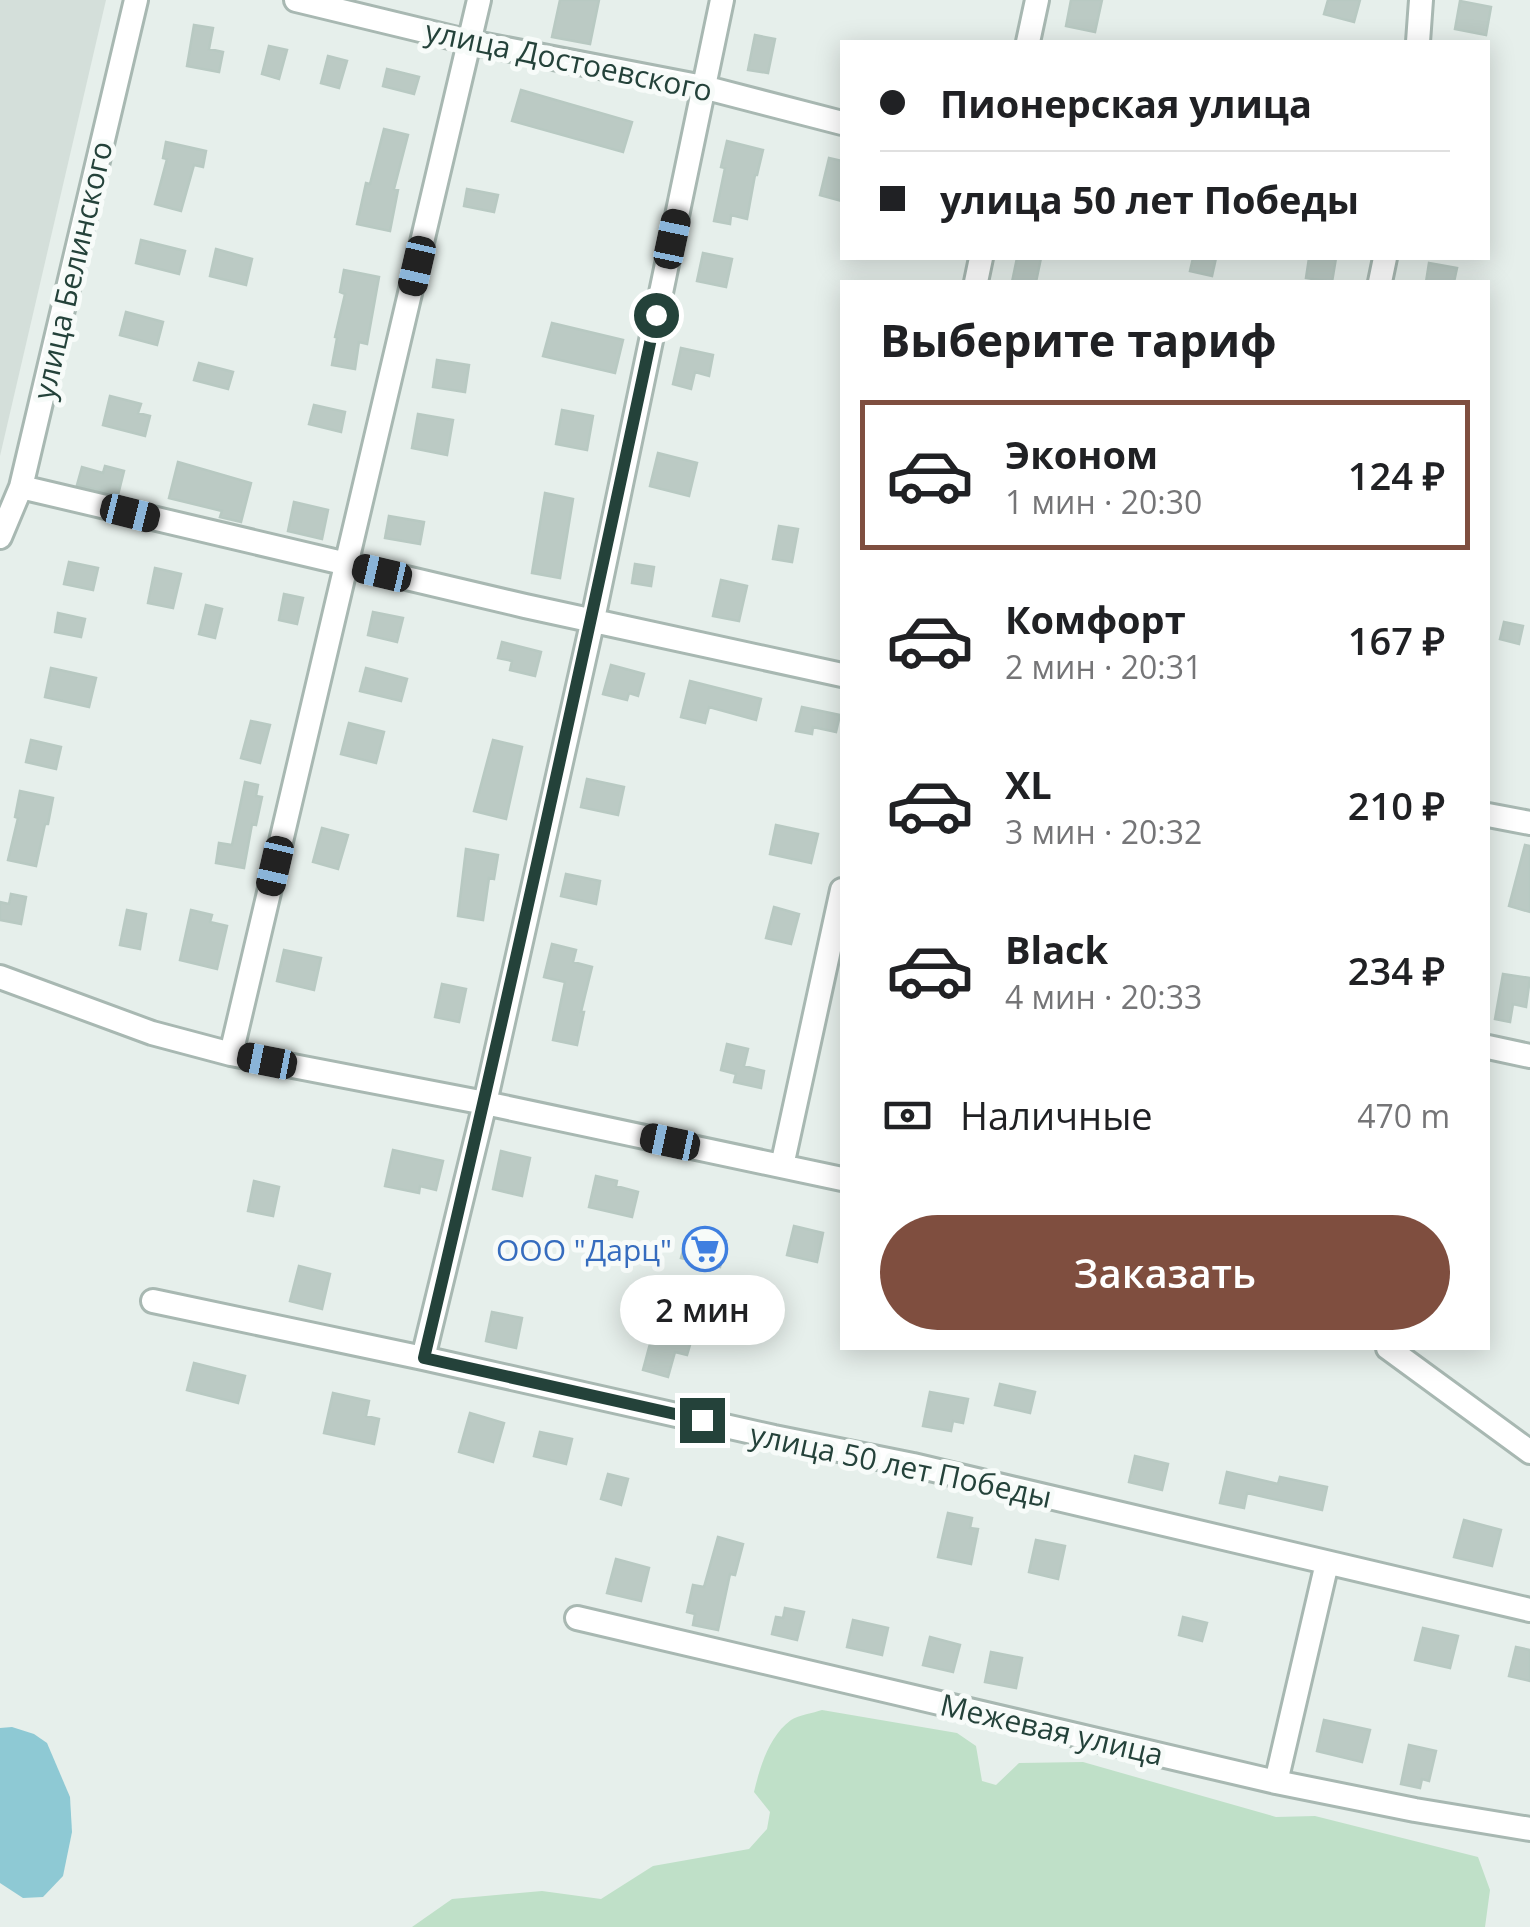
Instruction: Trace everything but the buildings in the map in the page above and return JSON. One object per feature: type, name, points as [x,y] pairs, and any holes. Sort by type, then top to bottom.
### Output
[{"type":"street","name":"улица Белинского","points":[[0,538],[21,488],[136,0]]},
{"type":"street","name":"улица Достоевского","points":[[296,0],[470,42],[703,87],[840,122]]},
{"type":"street","points":[[231,1054],[478,0]]},
{"type":"street","points":[[424,1358],[592,619],[722,0]]},
{"type":"street","points":[[1028,40],[1037,0]]},
{"type":"street","points":[[1418,40],[1421,0]]},
{"type":"street","points":[[21,488],[524,606],[840,675]]},
{"type":"street","points":[[1490,814],[1530,823]]},
{"type":"street","points":[[782,1166],[840,899]]},
{"type":"street","points":[[0,977],[152,1034],[231,1054],[485,1102],[840,1179]]},
{"type":"street","points":[[1490,1047],[1530,1056]]},
{"type":"street","name":"улица 50 лет Победы","points":[[153,1301],[913,1465],[1530,1610]]},
{"type":"street","points":[[1391,1350],[1530,1452]]},
{"type":"street","points":[[1276,1782],[1326,1563]]},
{"type":"street","name":"Межевая улица","points":[[577,1618],[1276,1782],[1530,1829]]},
{"type":"shaded area","points":[[0,0],[106,0],[0,456]]},
{"type":"green space","points":[[822,1710],[957,1733],[976,1746],[982,1781],[996,1785],[1019,1763],[1083,1762],[1276,1817],[1315,1816],[1478,1857],[1490,1890],[1485,1927],[412,1927],[452,1899],[542,1891],[601,1899],[653,1866],[749,1849],[767,1829],[770,1812],[754,1792],[771,1743],[791,1720]]},
{"type":"water","points":[[12,1727],[47,1743],[70,1797],[72,1832],[63,1876],[43,1897],[23,1898],[0,1883],[0,1728]]},
{"type":"place","name":"ООО \"Дарц\"","points":[[705,1249]]},
{"type":"route","points":[[656,315],[535,880],[424,1358],[702,1420]]}]
